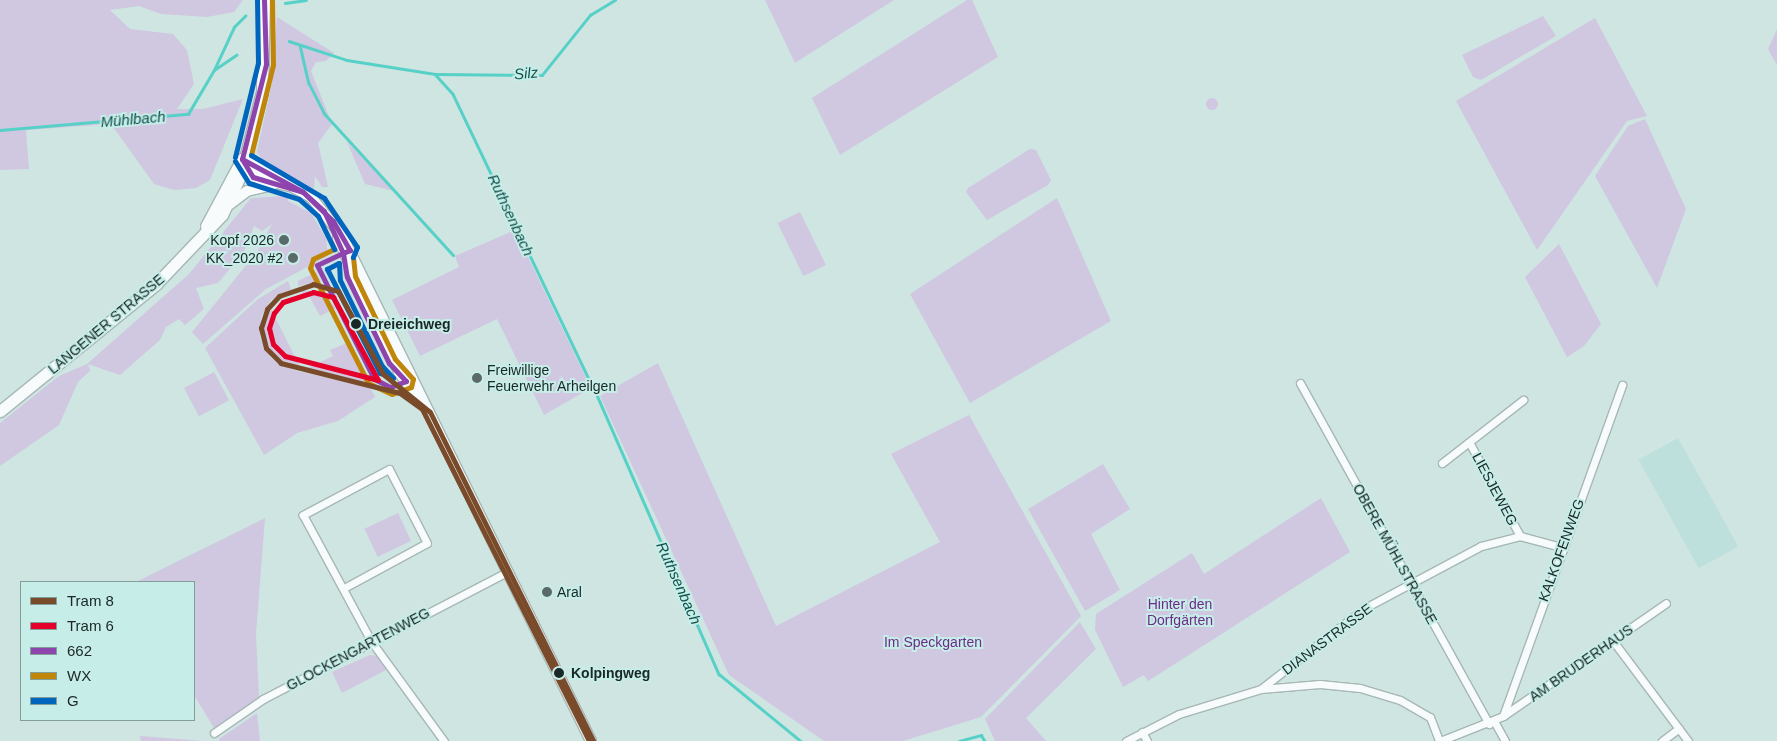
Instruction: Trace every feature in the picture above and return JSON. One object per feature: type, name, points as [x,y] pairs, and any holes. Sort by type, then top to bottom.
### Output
[{"type":"main road","points":[[242,159],[264,78],[264,0]]},
{"type":"main road","name":"LANGENER STRASSE","points":[[0,411],[156,284],[226,207],[242,159]]},
{"type":"main road","name":"LANGENER STRASSE","points":[[205,229],[242,159]]},
{"type":"street","points":[[242,159],[253,177],[295,187]]},
{"type":"street","points":[[242,159],[295,187],[324,211],[399,372],[428,413],[591,741]]},
{"type":"street","points":[[226,207],[247,191],[276,184]]},
{"type":"street","name":"OBERE MÜHLSTRASSE","points":[[1300,384],[1411,582],[1492,723],[1505,741]]},
{"type":"street","name":"KALKOFENWEG","points":[[1503,716],[1561,547],[1622,386]]},
{"type":"street","name":"LIESJEWEG","points":[[1442,463],[1523,400]]},
{"type":"street","name":"LIESJEWEG","points":[[1469,442],[1520,536]]},
{"type":"street","points":[[344,588],[426,543],[389,469],[303,515],[371,641],[444,741]]},
{"type":"street","name":"DIANASTRASSE","points":[[1262,689],[1363,610],[1411,582],[1481,546],[1520,536],[1561,547]]},
{"type":"street","name":"GLOCKENGARTENWEG","points":[[214,733],[263,699],[371,641],[507,572]]},
{"type":"street","name":"AM BRUDERHAUS","points":[[1440,741],[1492,723],[1666,603]]},
{"type":"street","points":[[1613,641],[1688,741]]},
{"type":"street","points":[[1126,741],[1179,714],[1262,689],[1320,684],[1360,688],[1400,700],[1430,717],[1440,741]]},
{"type":"street","points":[[1662,741],[1679,728]]},
{"type":"street","points":[[1142,732],[1148,741]]},
{"type":"shaded area","points":[[1678,438],[1738,546],[1699,568],[1639,460]]},
{"type":"green space","points":[[0,0],[243,0],[234,12],[207,17],[161,14],[139,6],[110,10],[130,29],[173,34],[187,50],[194,84],[177,109],[203,109],[243,99],[210,180],[196,188],[174,190],[154,184],[111,124],[26,130],[29,169],[0,170]]},
{"type":"green space","points":[[765,0],[894,0],[795,63]]},
{"type":"green space","points":[[967,0],[972,0],[998,57],[840,155],[812,98]]},
{"type":"green space","points":[[1543,16],[1556,36],[1481,80],[1473,77],[1462,55]]},
{"type":"green space","points":[[277,17],[334,53],[326,61],[316,62],[311,71],[332,124],[318,143],[328,187],[322,187],[315,176],[314,189],[264,162],[257,152],[272,83]]},
{"type":"green space","points":[[1595,18],[1647,116],[1627,121],[1537,250],[1456,101]]},
{"type":"green space","points":[[1777,29],[1777,65],[1768,49]]},
{"type":"green space","points":[[1214,98],[1217,99],[1217,109],[1210,110],[1207,109],[1206,102],[1207,99]]},
{"type":"green space","points":[[1645,119],[1686,209],[1657,288],[1595,176],[1628,126]]},
{"type":"green space","points":[[347,142],[394,191],[365,184]]},
{"type":"green space","points":[[1030,149],[1036,150],[1051,180],[1048,185],[987,220],[966,192],[968,188]]},
{"type":"green space","points":[[287,196],[288,201],[311,213],[326,238],[328,256],[266,289],[203,344],[192,332],[257,252],[272,224],[262,231],[254,226],[244,252],[218,283],[196,288],[204,309],[185,325],[179,319],[166,327],[160,340],[120,375],[88,364],[90,371],[78,382],[59,425],[0,466],[0,423],[59,376],[87,364],[189,274],[251,198]]},
{"type":"green space","points":[[1057,198],[1111,321],[970,403],[910,294]]},
{"type":"green space","points":[[800,212],[826,265],[803,276],[778,223]]},
{"type":"green space","points":[[515,230],[591,388],[544,415],[497,319],[420,356],[392,300],[459,267],[455,256]]},
{"type":"green space","points":[[1559,244],[1601,324],[1584,346],[1567,357],[1525,277]]},
{"type":"green space","points":[[316,272],[321,281],[298,286],[298,281]]},
{"type":"green space","points":[[288,281],[291,289],[271,300],[261,317],[260,338],[271,358],[293,370],[370,387],[375,397],[338,421],[297,433],[264,455],[205,348],[258,299]]},
{"type":"green space","points":[[301,291],[320,291],[336,308],[320,316],[309,296],[304,298]]},
{"type":"green space","points":[[271,309],[299,365],[282,361],[268,347],[263,327]]},
{"type":"green space","points":[[347,343],[366,382],[308,368],[333,356],[330,350]]},
{"type":"green space","name":"Im Speckgarten","points":[[658,363],[776,626],[940,542],[891,454],[969,415],[1081,616],[981,717],[903,741],[824,741],[729,675],[600,396]]},
{"type":"green space","points":[[214,372],[229,400],[199,416],[184,388]]},
{"type":"green space","points":[[1103,464],[1130,509],[1091,534],[1120,590],[1085,611],[1028,509]]},
{"type":"green space","name":"Hinter den Dorfgärten","points":[[1321,498],[1350,552],[1148,681],[1144,675],[1123,687],[1095,630],[1096,614],[1192,553],[1204,574]]},
{"type":"green space","points":[[398,513],[411,541],[378,557],[364,529]]},
{"type":"green space","points":[[265,518],[256,634],[259,698],[214,728],[195,697],[195,581],[138,581]]},
{"type":"green space","points":[[1080,622],[1096,649],[1026,718],[1046,741],[995,741],[985,719]]},
{"type":"green space","points":[[370,655],[377,656],[386,670],[342,693],[332,672]]},
{"type":"green space","points":[[257,713],[260,741],[219,741],[219,739]]},
{"type":"green space","points":[[140,736],[203,741],[141,741]]},
{"type":"waterway","points":[[285,3],[306,0]]},
{"type":"waterway","name":"Silz","points":[[289,41],[347,60],[435,74],[542,75],[590,15],[615,0]]},
{"type":"waterway","points":[[214,70],[234,27],[245,16]]},
{"type":"waterway","points":[[300,45],[309,83],[324,113],[453,255]]},
{"type":"waterway","name":"Mühlbach","points":[[0,130],[188,114],[214,70],[236,55]]},
{"type":"waterway","name":"Ruthsenbach","points":[[435,74],[453,94],[593,387]]},
{"type":"waterway","name":"Ruthsenbach","points":[[597,395],[719,674],[801,741]]},
{"type":"waterway","name":"Ruthsenbach","points":[[959,741],[981,735],[985,741]]},
{"type":"tram line","name":"8","points":[[589,741],[422,409],[400,393],[281,363],[266,348],[261,328],[267,309],[279,296],[313,284],[338,291],[383,374],[430,412],[593,741]]},
{"type":"tram line","name":"6","points":[[313,292],[333,297],[378,380],[285,356],[273,344],[269,328],[274,313],[283,302],[313,292]]},
{"type":"transit line","name":"G","points":[[235,157],[258,63],[257,0]]},
{"type":"transit line","name":"662","points":[[242,159],[266,64],[264,0]]},
{"type":"transit line","name":"WX","points":[[251,155],[273,65],[272,0]]},
{"type":"transit line","name":"G","points":[[251,155],[324,198],[357,247],[353,257]]},
{"type":"transit line","name":"662","points":[[242,159],[303,192]]},
{"type":"transit line","name":"662","points":[[242,159],[253,177],[303,192]]},
{"type":"transit line","name":"G","points":[[235,161],[249,183],[299,199],[318,216],[334,249]]},
{"type":"transit line","name":"662","points":[[303,192],[333,221],[350,250],[343,253]]},
{"type":"transit line","name":"662","points":[[303,192],[324,211],[343,253]]},
{"type":"transit line","name":"WX","points":[[334,249],[313,259],[310,268],[368,383],[392,394],[411,387],[413,379],[395,359],[355,276],[353,257]]},
{"type":"transit line","name":"662","points":[[343,253],[347,277],[389,363],[406,381],[390,387],[374,379],[317,265],[343,253]]},
{"type":"transit line","name":"G","points":[[339,263],[340,280],[382,366],[393,378],[380,373],[327,269],[339,263]]},
{"type":"place","name":"Kopf 2026","points":[[284,240]]},
{"type":"place","name":"KK_2020 #2","points":[[293,258]]},
{"type":"place","name":"Dreieichweg","points":[[356,324]]},
{"type":"place","name":"Freiwillige Feuerwehr Arheilgen","points":[[477,378]]},
{"type":"place","name":"Aral","points":[[547,592]]},
{"type":"place","name":"Kolpingweg","points":[[559,673]]}]
